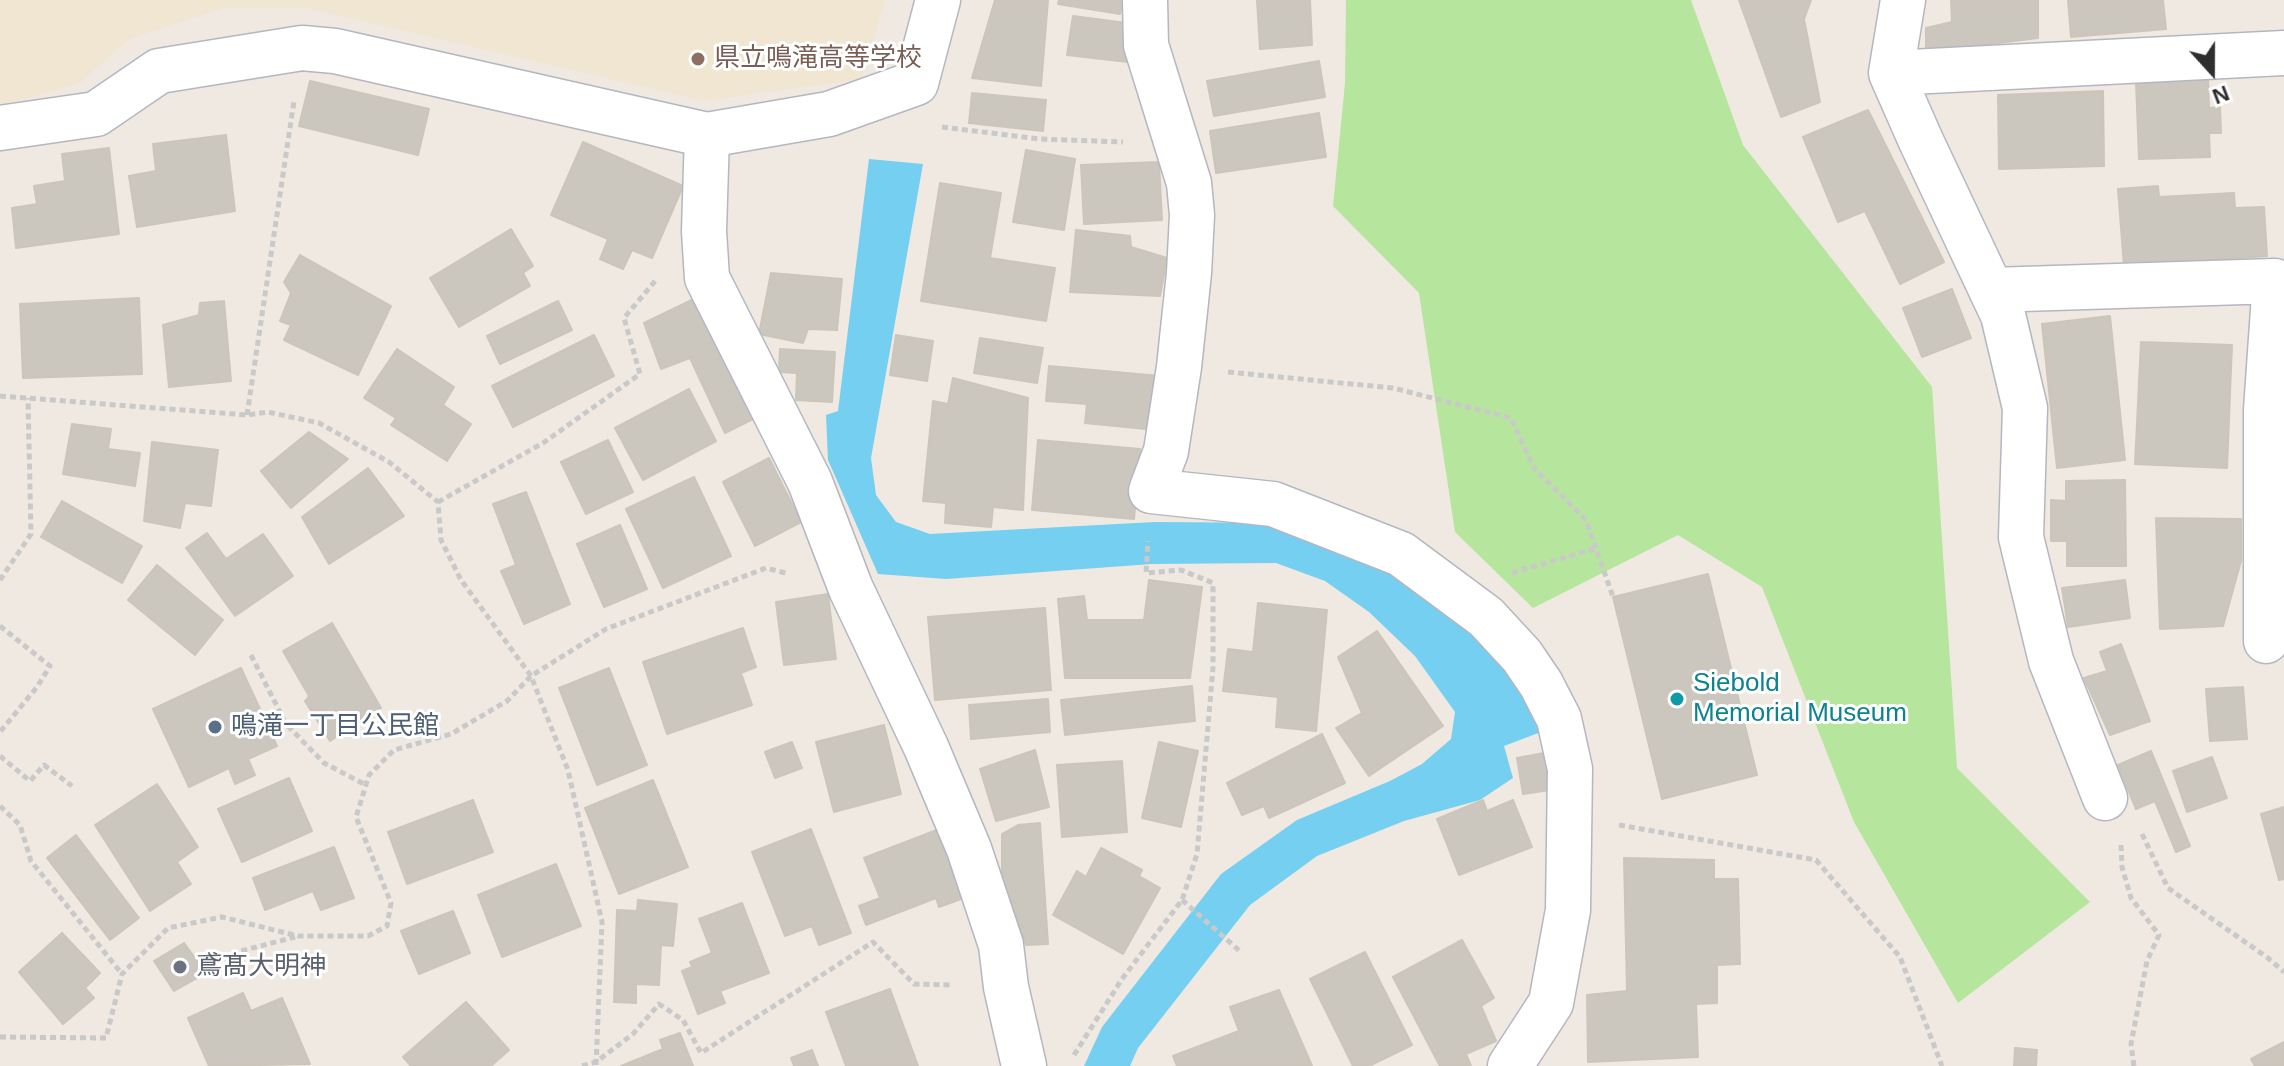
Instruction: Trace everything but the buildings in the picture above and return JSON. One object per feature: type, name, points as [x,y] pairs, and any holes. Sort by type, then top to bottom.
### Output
[{"type":"street","points":[[0,128],[96,114],[159,71],[302,48],[335,51],[707,135],[829,114],[916,83],[938,0]]},
{"type":"street","points":[[1145,0],[1146,45],[1189,183],[1192,215],[1179,367],[1166,451],[1151,491],[1273,504],[1401,554],[1486,617],[1522,656],[1559,719],[1570,769],[1568,910],[1551,1003],[1510,1066]]},
{"type":"street","points":[[1903,0],[1891,73],[2003,315],[2025,408],[2021,537],[2051,661],[2116,802]]},
{"type":"street","points":[[1891,73],[2284,53]]},
{"type":"street","points":[[707,135],[704,231],[707,278],[810,482],[851,589],[926,747],[969,849],[1001,945],[1006,987],[1024,1066]]},
{"type":"street","points":[[1991,290],[2275,281],[2275,410],[2266,641]]},
{"type":"path","points":[[247,415],[302,48]]},
{"type":"path","points":[[929,126],[1040,139],[1176,144]]},
{"type":"path","points":[[438,502],[543,443],[640,374],[624,318],[690,239],[704,231]]},
{"type":"path","points":[[1179,367],[1393,388],[1511,418],[1534,468],[1586,520],[1613,597]]},
{"type":"path","points":[[0,396],[247,415],[268,412],[319,423],[389,462],[438,502],[441,540],[461,580],[531,676],[568,770],[602,922],[596,1064]]},
{"type":"path","points":[[0,580],[31,534],[28,398]]},
{"type":"path","points":[[1450,591],[1597,548]]},
{"type":"path","points":[[0,1037],[106,1038],[122,974],[168,928],[222,917],[298,936],[368,936],[387,926],[391,903],[356,817],[369,775],[394,750],[451,734],[507,701],[531,676],[606,629],[766,568],[851,589]]},
{"type":"path","points":[[1067,1066],[1122,979],[1182,900],[1197,854],[1213,668],[1213,583],[1181,570],[1146,573]]},
{"type":"path","points":[[0,626],[50,666],[0,732]]},
{"type":"path","points":[[251,655],[286,724],[324,763],[366,785]]},
{"type":"path","points":[[0,756],[30,781],[44,765],[72,786]]},
{"type":"path","points":[[2116,802],[2168,888],[2284,972]]},
{"type":"path","points":[[2116,802],[2122,867],[2131,898],[2159,935],[2147,961],[2131,1044],[2134,1066]]},
{"type":"path","points":[[0,806],[20,825],[31,861],[122,974]]},
{"type":"path","points":[[1571,817],[1816,860],[1900,957],[1942,1066]]},
{"type":"path","points":[[1182,900],[1242,953]]},
{"type":"path","points":[[222,956],[298,936]]},
{"type":"path","points":[[582,1066],[596,1064],[633,1034],[659,1004],[683,1020],[701,1053],[873,942],[914,984],[1006,987]]},
{"type":"shaded area","name":"県立鳴滝高等学校","points":[[0,0],[885,0],[862,79],[705,101],[306,8],[223,8],[129,39],[80,83],[0,106]]},
{"type":"green space","points":[[1346,0],[1691,0],[1743,145],[1932,387],[1957,768],[2090,902],[1958,1003],[1854,822],[1762,587],[1678,535],[1533,608],[1455,532],[1419,293],[1333,206],[1345,83]]},
{"type":"water","points":[[869,159],[923,164],[871,458],[876,495],[896,522],[930,534],[1155,522],[1296,523],[1398,567],[1520,671],[1549,729],[1504,746],[1513,778],[1480,800],[1404,821],[1317,856],[1250,905],[1138,1048],[1130,1066],[1084,1066],[1102,1027],[1221,874],[1297,820],[1390,781],[1422,764],[1451,739],[1455,712],[1415,656],[1369,612],[1325,581],[1276,563],[1152,564],[946,579],[878,574],[828,460],[826,415],[838,411]]},
{"type":"place","name":"県立鳴滝高等学校","points":[[698,59]]},
{"type":"place","name":"Siebold Memorial Museum","points":[[1677,699]]},
{"type":"place","name":"鳴滝一丁目公民館","points":[[215,727]]},
{"type":"place","name":"鳶髙大明神","points":[[180,967]]}]
